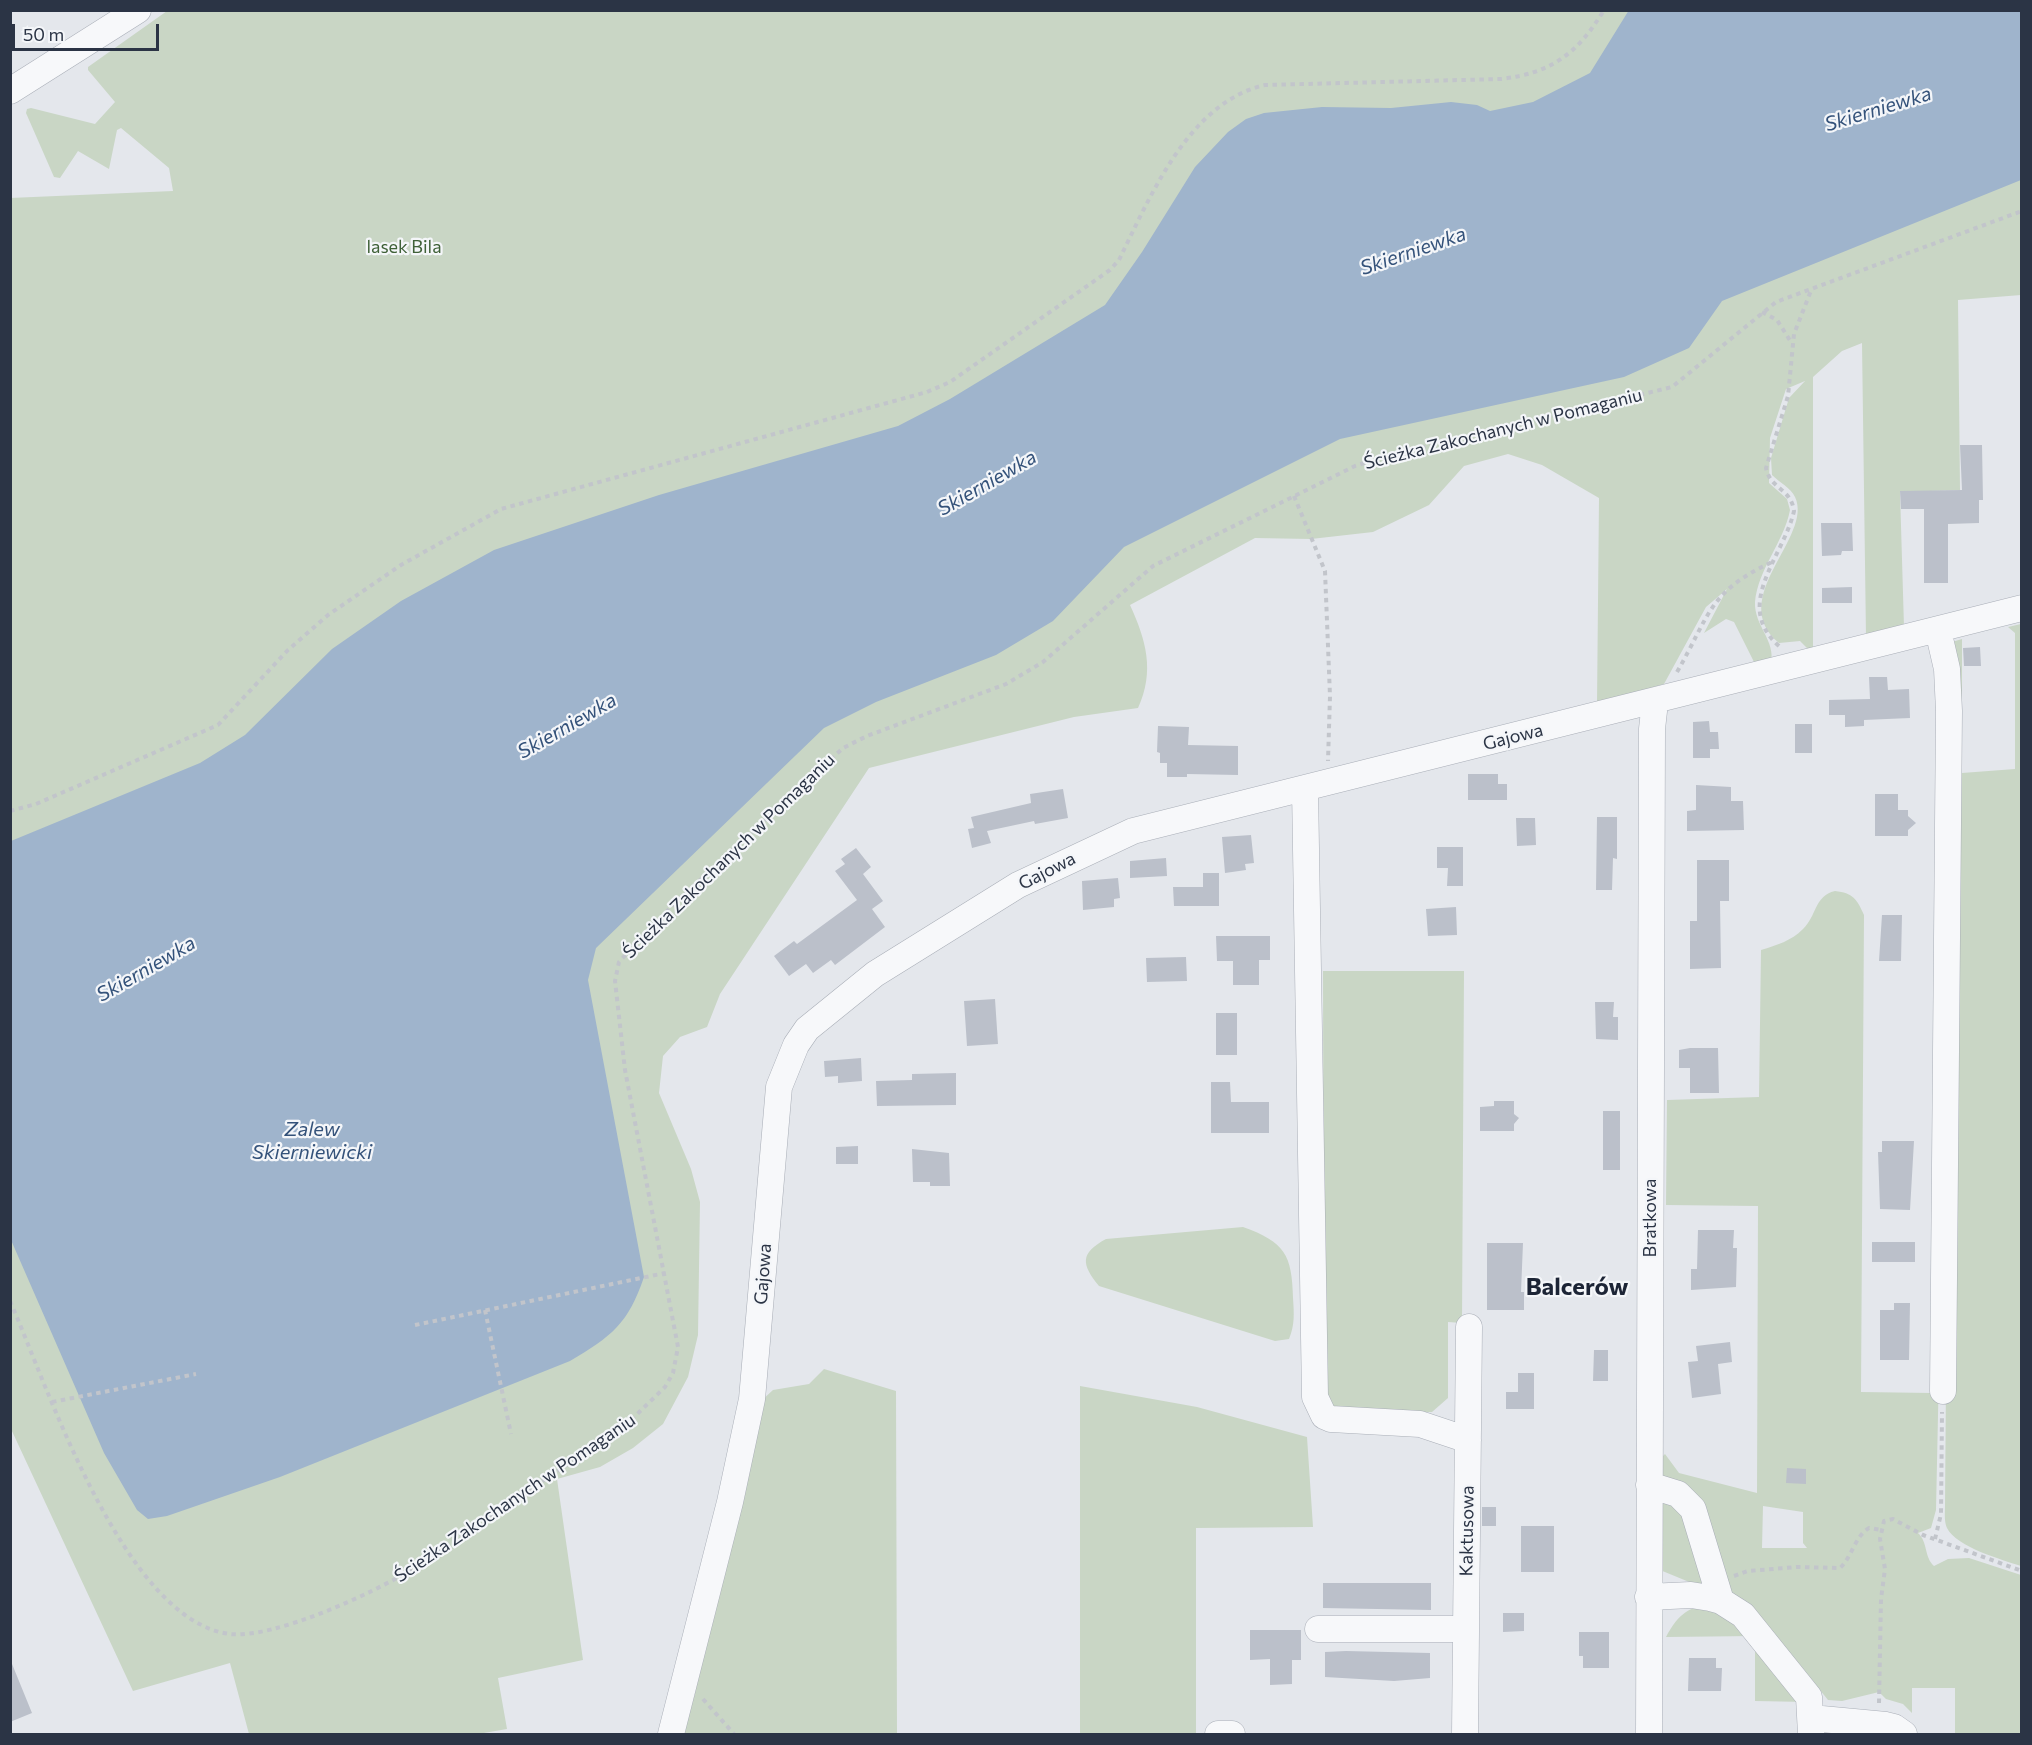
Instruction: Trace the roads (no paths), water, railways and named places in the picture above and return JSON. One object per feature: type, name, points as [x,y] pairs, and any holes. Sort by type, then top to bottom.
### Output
[{"type":"street","points":[[10,91],[138,10]]},
{"type":"street","name":"Gajowa","points":[[671,1734],[730,1502],[752,1399],[779,1087],[802,1037],[839,1001],[875,974],[1018,885],[1133,831],[1655,702],[2022,608]]},
{"type":"street","points":[[1938,630],[1947,669],[1949,721],[1943,1391]]},
{"type":"street","name":"Bratkowa","points":[[1649,1734],[1652,729],[1655,702]]},
{"type":"street","points":[[1316,785],[1316,1397],[1324,1416],[1331,1419],[1419,1424],[1468,1440]]},
{"type":"street","name":"Kaktusowa","points":[[1466,1734],[1469,1327]]},
{"type":"street","points":[[1648,1485],[1668,1489],[1688,1502],[1699,1522],[1719,1592],[1743,1615],[1805,1691],[1811,1704],[1811,1726],[1879,1724],[1894,1727],[1904,1734]]},
{"type":"street","points":[[1648,1597],[1719,1592]]},
{"type":"street","points":[[1318,1629],[1466,1629]]},
{"type":"street","points":[[1218,1734],[1232,1734]]},
{"type":"water","name":"Zalew Skierniewicki","points":[[1629,10],[2021,11],[2021,180],[1722,301],[1689,348],[1624,377],[1340,439],[1124,547],[1053,621],[996,655],[876,702],[824,728],[596,948],[588,980],[644,1277],[625,1318],[608,1336],[570,1361],[280,1477],[167,1516],[148,1519],[137,1510],[104,1453],[11,1240],[11,841],[200,763],[245,735],[332,649],[401,601],[494,550],[659,495],[898,426],[950,399],[1105,305],[1142,252],[1195,167],[1228,132],[1246,119],[1264,113],[1322,107],[1391,108],[1451,102],[1477,105],[1490,111],[1533,102],[1590,73]]},
{"type":"district","name":"Balcerów","points":[[1577,1287]]},
{"type":"water label","name":"Skierniewka","points":[[1878,109]]},
{"type":"water label","name":"Skierniewka","points":[[1413,251]]},
{"type":"water label","name":"Skierniewka","points":[[987,483]]},
{"type":"water label","name":"Skierniewka","points":[[567,726]]},
{"type":"water label","name":"Skierniewka","points":[[146,969]]},
{"type":"park label","name":"lasek Bila","points":[[404,247]]}]
